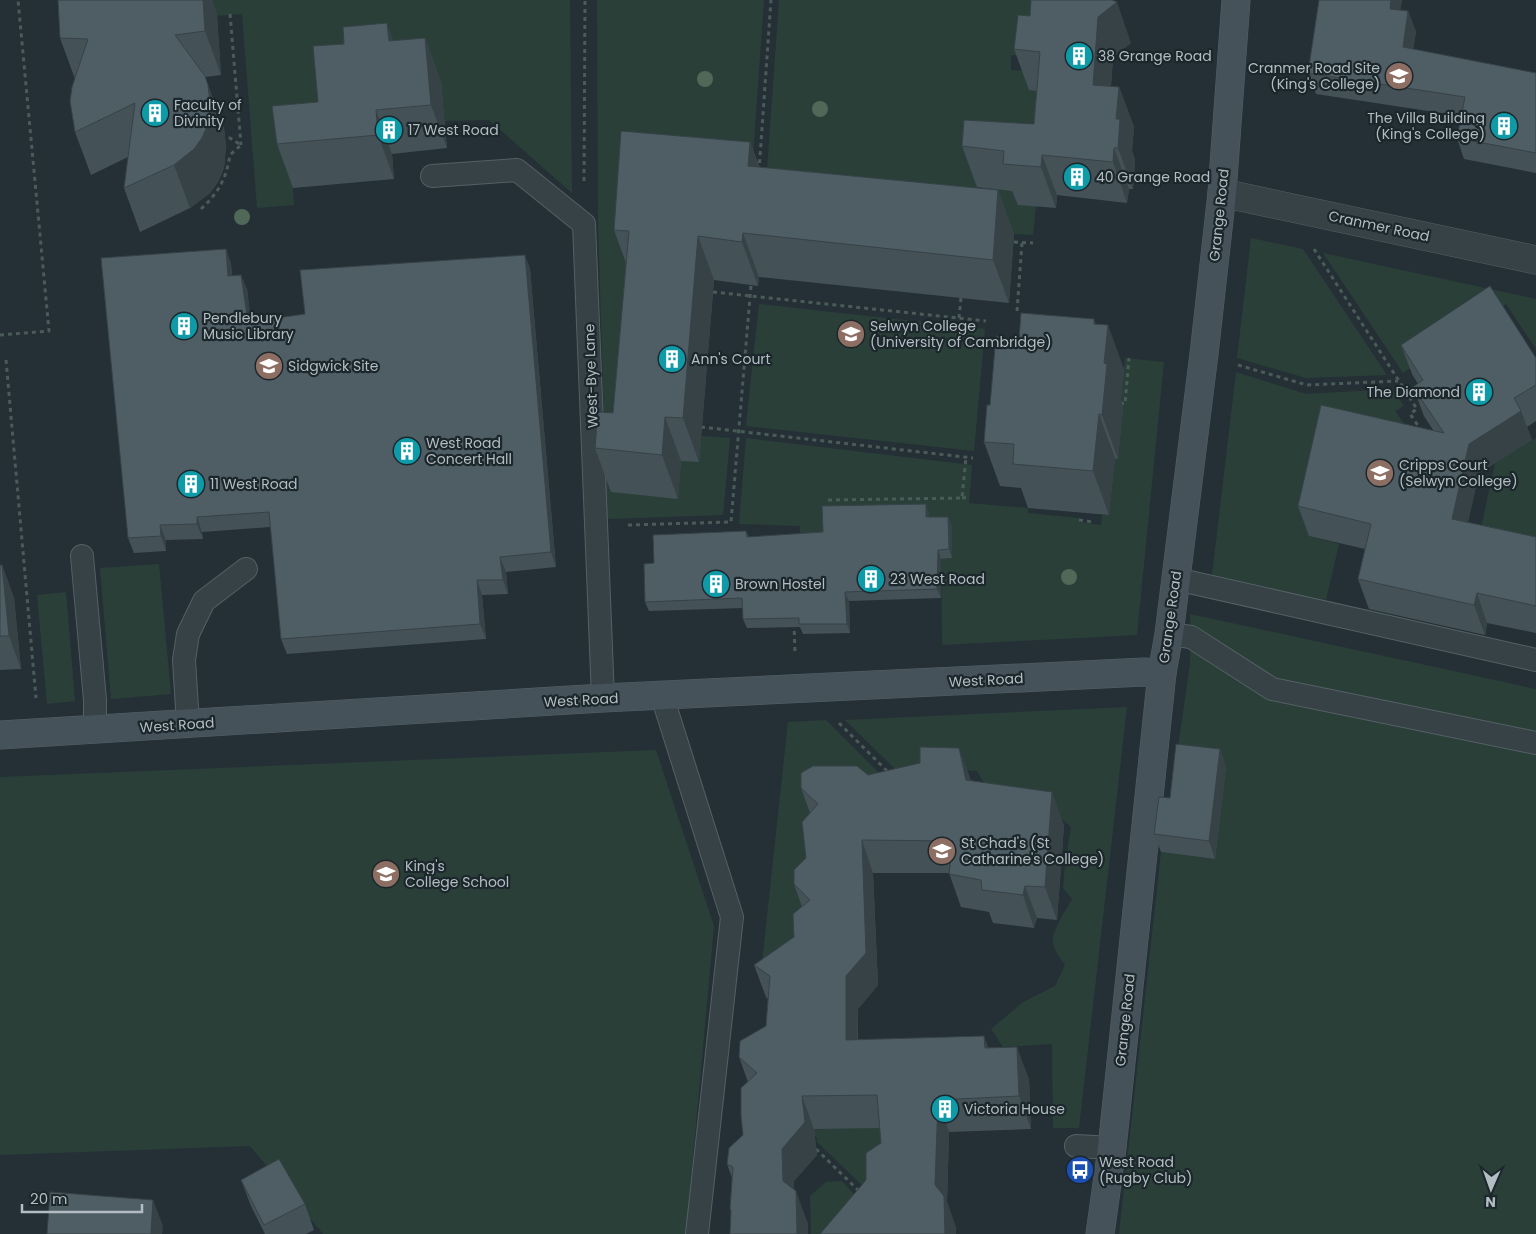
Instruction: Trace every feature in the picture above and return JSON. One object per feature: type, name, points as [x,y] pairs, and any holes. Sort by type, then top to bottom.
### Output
[{"type":"street","name":"Grange Road","points":[[1100,1234],[1112,1148],[1162,673],[1176,579],[1222,193],[1236,0]]},
{"type":"street","name":"Cranmer Road","points":[[1222,193],[1536,260]]},
{"type":"street","name":"West Road","points":[[0,735],[603,698],[1144,672],[1162,673]]},
{"type":"lane","points":[[432,176],[517,170],[584,224]]},
{"type":"lane","name":"West-Bye Lane","points":[[584,224],[603,698]]},
{"type":"lane","points":[[82,556],[95,700],[95,730]]},
{"type":"lane","points":[[188,724],[184,660],[188,634],[204,601],[246,568]]},
{"type":"lane","points":[[1176,579],[1536,660]]},
{"type":"lane","points":[[1169,634],[1191,637],[1272,689],[1536,743]]},
{"type":"lane","points":[[662,696],[732,917],[697,1234]]},
{"type":"lane","points":[[1076,1146],[1112,1148]]},
{"type":"path","points":[[0,335],[49,332],[18,0]]},
{"type":"path","points":[[584,0],[584,224]]},
{"type":"path","points":[[759,175],[771,0]]},
{"type":"path","points":[[230,14],[241,145]]},
{"type":"path","points":[[226,138],[230,138],[241,145]]},
{"type":"path","points":[[201,209],[214,197],[228,169],[230,155],[241,145]]},
{"type":"path","points":[[1290,207],[1315,252],[1417,410],[1410,414],[1421,430]]},
{"type":"path","points":[[1014,242],[1033,243]]},
{"type":"path","points":[[1017,311],[1022,243]]},
{"type":"path","points":[[597,526],[731,522],[751,285]]},
{"type":"path","points":[[713,292],[986,321]]},
{"type":"path","points":[[959,318],[961,298]]},
{"type":"path","points":[[1120,403],[1125,404],[1129,358]]},
{"type":"path","points":[[6,360],[39,733]]},
{"type":"path","points":[[1236,364],[1306,385],[1399,381]]},
{"type":"path","points":[[702,427],[973,458]]},
{"type":"path","points":[[962,498],[966,457]]},
{"type":"path","points":[[828,500],[969,497]]},
{"type":"path","points":[[1079,520],[1093,522]]},
{"type":"path","points":[[794,614],[795,690]]},
{"type":"path","points":[[836,720],[890,774]]},
{"type":"path","points":[[816,1150],[862,1194]]},
{"type":"green space","points":[[120,0],[570,0],[572,193],[489,120],[445,121],[440,82],[293,188],[294,205],[257,208],[242,14],[160,20]]},
{"type":"green space","points":[[597,0],[764,0],[751,184],[637,175],[678,499],[681,461],[699,461],[701,436],[730,438],[723,515],[607,519],[598,223]]},
{"type":"green space","points":[[779,0],[1048,0],[1045,57],[1011,55],[1011,70],[1031,71],[1054,92],[1018,204],[1036,206],[1033,235],[1014,234],[766,185]]},
{"type":"green space","points":[[1251,238],[1303,249],[1387,375],[1306,378],[1237,358]]},
{"type":"green space","points":[[1323,253],[1536,299],[1536,349],[1506,304],[1403,373]]},
{"type":"green space","points":[[759,304],[985,329],[974,451],[746,426]]},
{"type":"green space","points":[[1125,358],[1164,362],[1137,635],[942,645],[941,559],[952,558],[929,527],[929,511],[906,511],[826,542],[800,543],[800,526],[739,524],[746,438],[972,465],[969,503],[1028,508],[1028,513],[1079,518],[1079,522],[1101,525],[1102,515],[1109,515],[1115,458],[1118,458],[1123,408],[1120,407]]},
{"type":"green space","points":[[1236,372],[1306,394],[1393,389],[1404,406],[1395,411],[1438,470],[1309,536],[1339,544],[1326,600],[1212,575]]},
{"type":"green space","points":[[1536,438],[1536,564],[1476,551],[1495,463]]},
{"type":"green space","points":[[159,564],[171,694],[111,699],[100,568]]},
{"type":"green space","points":[[66,592],[75,701],[47,704],[37,595]]},
{"type":"green space","points":[[1190,614],[1536,689],[1536,1234],[1119,1234],[1161,852],[1215,859],[1176,761],[1190,663]]},
{"type":"green space","points":[[1127,707],[1079,1128],[1053,1128],[1052,1044],[1003,1047],[991,1029],[1023,1002],[1055,986],[1065,965],[1055,949],[1053,939],[1054,933],[1072,899],[1063,888],[1071,827],[1055,813],[988,790],[977,771],[950,769],[898,772],[845,720]]},
{"type":"green space","points":[[826,720],[880,774],[817,928],[760,981],[788,722]]},
{"type":"green space","name":"King's College School","points":[[656,750],[714,926],[686,1234],[323,1234],[250,1146],[0,1155],[0,777]]},
{"type":"green space","points":[[826,1091],[889,1128],[893,1176],[863,1186],[817,1142],[817,1138],[811,1133]]},
{"type":"green space","points":[[842,1181],[860,1201],[854,1234],[811,1234],[810,1196],[826,1182]]},
{"type":"building","name":"Faculty of Divinity","points":[[58,0],[203,0],[205,31],[175,35],[205,76],[208,85],[210,102],[208,124],[202,138],[194,149],[174,165],[124,188],[135,103],[75,132],[70,101],[72,87],[88,39],[60,38]]},
{"type":"building","points":[[1031,0],[1112,0],[1117,2],[1098,17],[1093,85],[1119,87],[1116,119],[1120,119],[1118,148],[1114,148],[1113,162],[1042,155],[1041,167],[1003,164],[1004,151],[962,146],[964,120],[1034,124],[1040,52],[1014,49],[1018,15],[1030,16]]},
{"type":"building","points":[[1319,0],[1391,0],[1390,9],[1408,11],[1403,47],[1536,73],[1536,153],[1457,138],[1465,97],[1308,73]]},
{"type":"building","points":[[387,23],[389,41],[425,38],[431,105],[376,110],[378,135],[277,144],[272,106],[318,102],[313,46],[344,44],[343,27]]},
{"type":"building","points":[[621,131],[750,142],[748,166],[998,190],[993,260],[743,233],[742,242],[698,236],[683,418],[665,417],[662,455],[595,448],[598,412],[613,413],[629,231],[614,230]]},
{"type":"building","name":"West Road Concert Hall","points":[[226,249],[228,276],[241,275],[248,322],[305,314],[300,270],[525,255],[551,552],[500,557],[503,580],[477,580],[480,624],[281,639],[269,512],[197,517],[197,524],[160,525],[161,536],[128,538],[101,258]]},
{"type":"building","points":[[1490,286],[1536,358],[1536,385],[1514,398],[1521,411],[1469,444],[1452,519],[1536,537],[1536,606],[1477,593],[1474,605],[1358,579],[1371,524],[1298,506],[1321,405],[1444,433],[1413,387],[1423,380],[1401,345]]},
{"type":"building","points":[[1021,313],[1094,319],[1094,324],[1108,325],[1104,363],[1107,364],[1102,415],[1099,414],[1093,471],[1013,464],[1014,444],[984,442],[987,405],[990,405],[996,336],[1019,339]]},
{"type":"building","points":[[926,504],[926,517],[948,517],[949,549],[938,550],[937,589],[845,592],[847,624],[799,624],[799,618],[743,619],[742,598],[645,602],[644,564],[654,563],[653,535],[746,531],[747,537],[823,532],[822,506]]},
{"type":"building","points":[[0,565],[2,565],[9,636],[0,636]]},
{"type":"building","points":[[1176,744],[1220,749],[1209,841],[1154,834],[1159,797],[1170,798]]},
{"type":"building","points":[[920,747],[959,748],[966,780],[1052,792],[1045,887],[1025,886],[1023,895],[982,890],[981,880],[949,874],[953,841],[862,840],[866,953],[846,976],[846,1040],[984,1036],[985,1048],[1017,1047],[1019,1096],[938,1100],[935,1185],[944,1196],[945,1234],[820,1234],[866,1180],[866,1153],[881,1143],[877,1095],[802,1096],[805,1122],[782,1149],[783,1181],[796,1191],[797,1234],[730,1234],[733,1167],[727,1164],[729,1148],[743,1135],[741,1088],[757,1073],[739,1057],[740,1041],[766,1026],[770,976],[754,965],[794,937],[793,914],[810,900],[794,884],[794,870],[806,858],[802,822],[818,804],[801,788],[801,773],[813,766],[857,766],[868,775],[920,763]]},
{"type":"building","points":[[279,1159],[305,1204],[264,1225],[241,1180]]},
{"type":"building","points":[[50,1192],[153,1200],[151,1234],[47,1234]]},
{"type":"place","name":"38 Grange Road","points":[[1079,56]]},
{"type":"place","name":"Cranmer Road Site (King's College)","points":[[1399,76]]},
{"type":"place","name":"Faculty of Divinity","points":[[155,113]]},
{"type":"place","name":"The Villa Building (King's College)","points":[[1504,126]]},
{"type":"place","name":"17 West Road","points":[[389,130]]},
{"type":"place","name":"40 Grange Road","points":[[1077,177]]},
{"type":"place","name":"Pendlebury Music Library","points":[[184,326]]},
{"type":"place","name":"Selwyn College (University of Cambridge)","points":[[851,334]]},
{"type":"place","name":"Ann's Court","points":[[672,359]]},
{"type":"place","name":"Sidgwick Site","points":[[269,366]]},
{"type":"place","name":"The Diamond","points":[[1479,392]]},
{"type":"place","name":"West Road Concert Hall","points":[[407,451]]},
{"type":"place","name":"Cripps Court (Selwyn College)","points":[[1380,473]]},
{"type":"place","name":"11 West Road","points":[[191,484]]},
{"type":"place","name":"23 West Road","points":[[871,579]]},
{"type":"place","name":"Brown Hostel","points":[[716,584]]},
{"type":"place","name":"St Chad's (St Catharine's College)","points":[[942,851]]},
{"type":"place","name":"King's College School","points":[[386,874]]},
{"type":"place","name":"Victoria House","points":[[945,1109]]},
{"type":"place","name":"West Road (Rugby Club)","points":[[1080,1170]]}]
